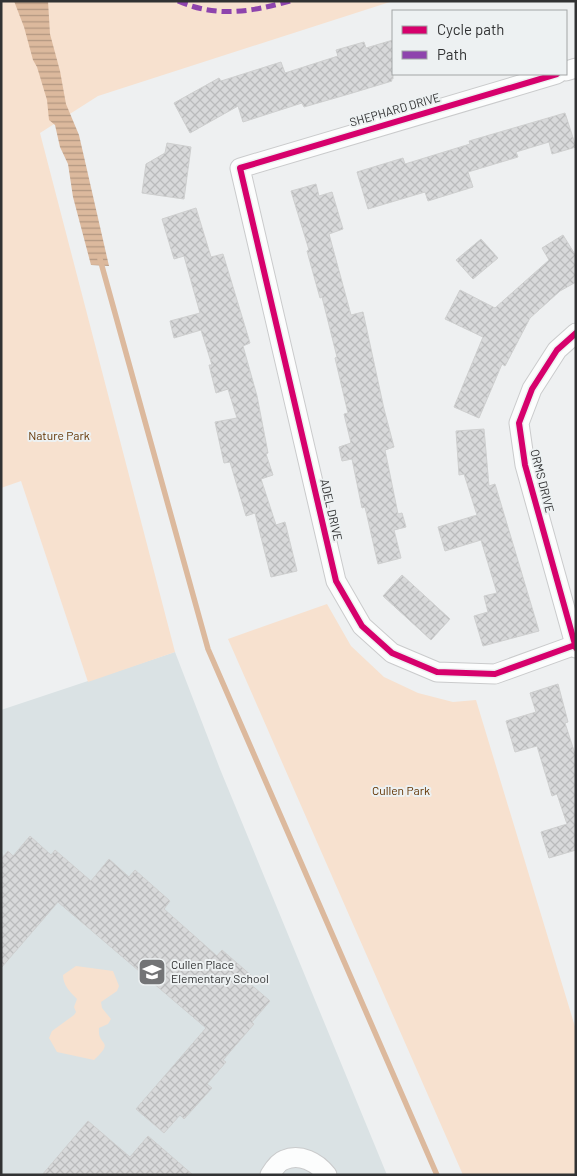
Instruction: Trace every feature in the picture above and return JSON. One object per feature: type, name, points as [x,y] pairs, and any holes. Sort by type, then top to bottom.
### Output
[{"type":"street","name":"SHEPHARD DRIVE","points":[[240,168],[554,75]]},
{"type":"street","name":"ADEL DRIVE","points":[[240,168],[336,581],[362,626],[392,653],[437,672],[495,674],[575,646]]},
{"type":"street","name":"ORMS DRIVE","points":[[575,646],[525,465],[519,423],[532,389],[557,350],[576,333]]},
{"type":"street","points":[[270,1175],[282,1160],[302,1157],[322,1168],[327,1175]]},
{"type":"shaded area","points":[[14,1],[48,1],[50,34],[60,71],[66,104],[79,135],[109,266],[91,265],[73,197],[68,164],[60,147],[55,125],[49,120],[47,100]]},
{"type":"shaded area","name":"Cullen Place Elementary School","points":[[175,652],[220,769],[387,1175],[1,1175],[1,710]]},
{"type":"green space","name":"Nature Park","points":[[1,1],[393,1],[98,96],[40,133],[175,652],[88,682],[21,481],[1,488]]},
{"type":"green space","name":"Cullen Park","points":[[327,604],[351,646],[384,677],[418,693],[453,702],[476,700],[576,1030],[576,1175],[463,1175],[228,639]]},
{"type":"green space","points":[[76,966],[113,971],[119,986],[117,991],[101,1002],[102,1008],[111,1019],[108,1024],[99,1028],[100,1038],[105,1046],[94,1060],[57,1052],[49,1038],[52,1031],[76,1012],[74,1007],[77,999],[69,991],[63,975]]},
{"type":"building","points":[[392,40],[392,81],[304,107],[302,103],[243,122],[238,106],[190,133],[174,103],[219,78],[221,81],[281,62],[285,73],[338,56],[336,50],[364,42],[366,48]]},
{"type":"building","points":[[565,113],[576,147],[552,154],[549,142],[516,152],[518,157],[468,172],[473,187],[428,201],[425,192],[368,209],[357,172],[403,158],[405,164],[470,144],[469,141]]},
{"type":"building","points":[[167,143],[191,147],[184,199],[142,193],[146,164],[165,153]]},
{"type":"building","points":[[316,184],[319,196],[332,192],[343,229],[329,234],[351,315],[363,312],[394,447],[385,450],[398,514],[402,513],[406,527],[394,530],[401,558],[378,564],[365,507],[362,508],[352,459],[342,461],[339,447],[351,443],[344,414],[348,413],[335,358],[337,357],[322,297],[320,298],[307,251],[309,250],[291,191]]},
{"type":"building","points":[[196,208],[211,257],[223,254],[250,343],[243,346],[257,396],[268,453],[266,454],[273,475],[261,479],[276,525],[285,522],[297,571],[271,577],[255,513],[246,516],[230,462],[224,463],[215,422],[237,418],[228,389],[216,393],[209,365],[212,365],[201,330],[174,338],[170,321],[200,313],[184,256],[174,259],[162,219]]},
{"type":"building","points":[[563,235],[576,256],[576,282],[560,291],[530,318],[505,366],[502,364],[479,418],[454,407],[483,337],[445,319],[460,290],[495,308],[549,260],[542,248]]},
{"type":"building","points":[[481,239],[498,258],[473,279],[456,260]]},
{"type":"building","points":[[484,429],[489,486],[495,484],[539,631],[483,646],[474,616],[488,612],[484,596],[497,593],[481,540],[445,551],[438,527],[477,515],[464,474],[459,475],[456,431]]},
{"type":"building","points":[[402,575],[450,619],[431,640],[383,596]]},
{"type":"building","points":[[558,684],[568,722],[565,723],[576,757],[576,850],[549,858],[541,832],[567,824],[557,794],[552,796],[537,746],[515,752],[506,721],[536,712],[530,693]]},
{"type":"building","points":[[30,836],[51,855],[55,850],[91,881],[109,859],[129,877],[135,870],[170,901],[164,909],[217,956],[222,950],[253,977],[248,982],[270,1001],[252,1022],[254,1024],[223,1060],[226,1062],[207,1084],[212,1088],[184,1119],[180,1115],[164,1133],[136,1109],[206,1028],[58,902],[1,968],[1,859],[8,851],[13,856]]},
{"type":"building","points":[[88,1121],[130,1157],[148,1136],[193,1175],[42,1175]]},
{"type":"waterway","points":[[100,259],[208,649],[437,1175]]},
{"type":"marked path","points":[[178,1],[206,10],[234,12],[290,1]]},
{"type":"cycle path","points":[[554,75],[240,168],[336,581],[362,626],[392,653],[437,672],[495,674],[575,645]]},
{"type":"cycle path","points":[[576,333],[557,350],[532,389],[519,423],[525,465],[576,648]]},
{"type":"place","name":"Cullen Place Elementary School","points":[[152,972]]}]
